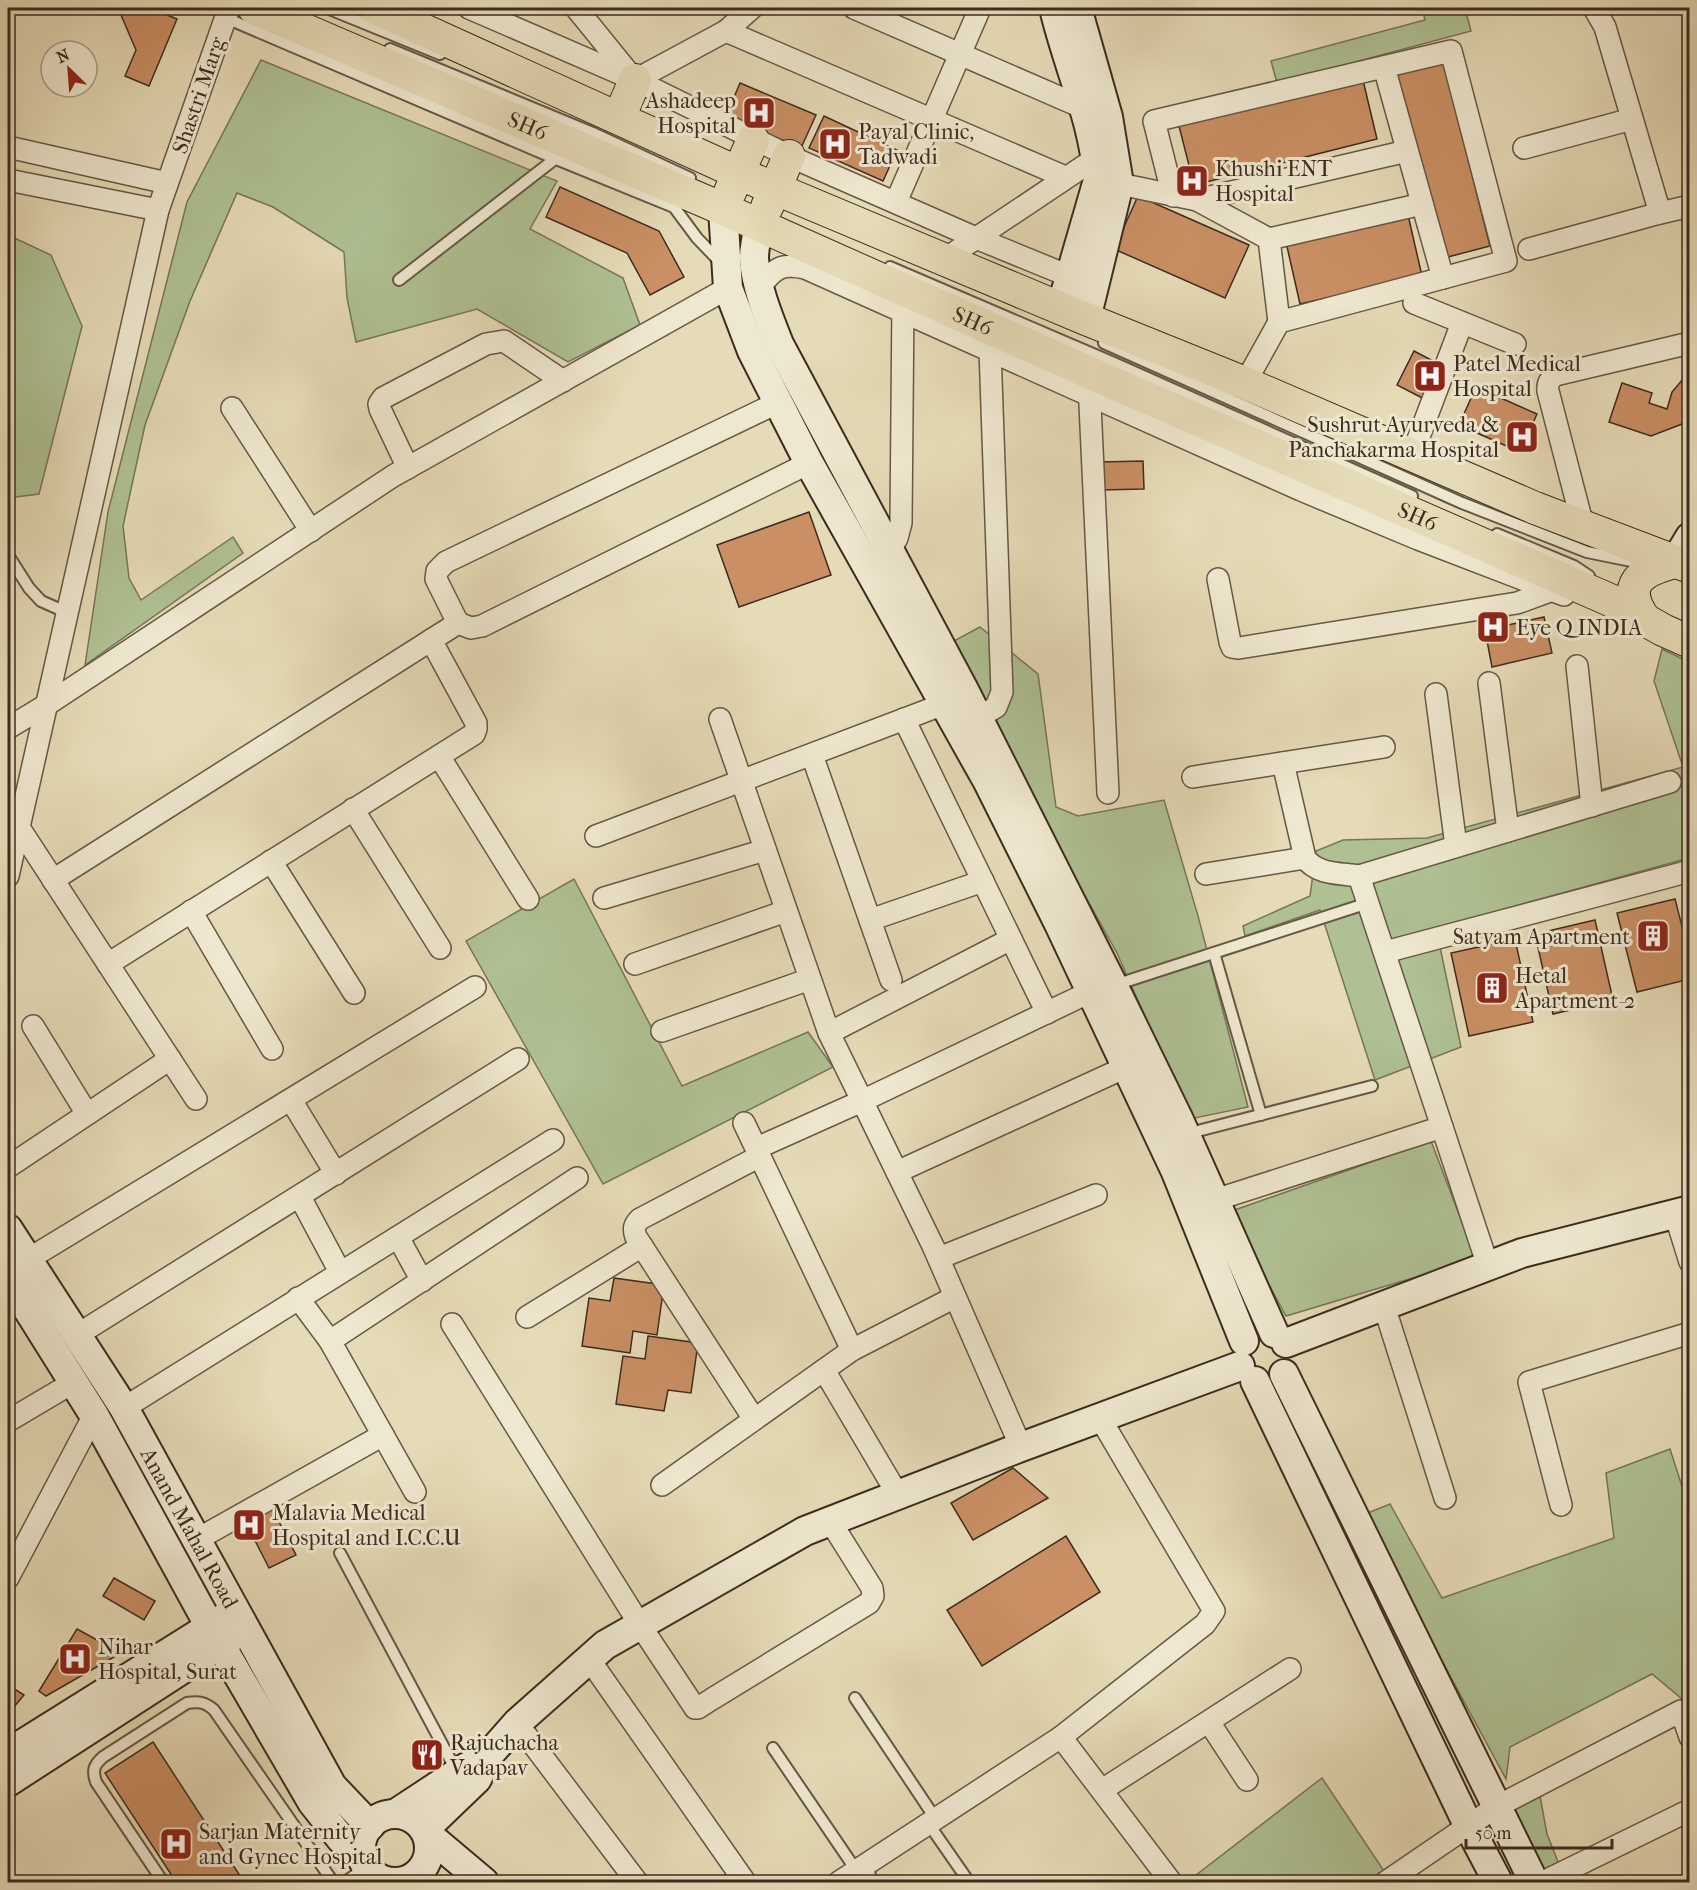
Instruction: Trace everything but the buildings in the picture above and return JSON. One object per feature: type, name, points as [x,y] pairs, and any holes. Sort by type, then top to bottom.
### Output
[{"type":"main road","name":"SH6","points":[[254,8],[565,152],[748,200],[903,301],[1089,383],[1640,612],[1688,642]]},
{"type":"main road","points":[[375,8],[619,118],[748,200],[945,259],[1082,322],[1245,383],[1535,508],[1678,558]]},
{"type":"main road","points":[[619,118],[635,80]]},
{"type":"main road","points":[[748,200],[753,140]]},
{"type":"main road","points":[[748,200],[789,156]]},
{"type":"main road","points":[[1640,612],[1634,594],[1637,582],[1646,572],[1678,558]]},
{"type":"street","points":[[469,8],[635,80],[753,140],[976,238],[1082,281]]},
{"type":"street","points":[[576,8],[635,80]]},
{"type":"street","points":[[635,80],[726,31],[752,8]]},
{"type":"street","points":[[854,8],[1084,108]]},
{"type":"street","points":[[896,202],[980,8]]},
{"type":"street","points":[[1058,8],[1104,174]]},
{"type":"street","points":[[1058,8],[1108,117],[1104,174],[1082,281],[1082,322]]},
{"type":"street","points":[[1594,8],[1603,20],[1660,213]]},
{"type":"street","name":"Shastri Marg","points":[[8,878],[158,210],[227,13]]},
{"type":"street","points":[[726,31],[1065,177],[1104,174],[1173,196],[1197,200],[1269,239],[1422,204]]},
{"type":"street","points":[[1173,196],[1154,121],[1451,51],[1506,261],[1279,322]]},
{"type":"street","points":[[1383,67],[1443,278]]},
{"type":"street","points":[[1524,148],[1632,119]]},
{"type":"street","name":"Shastri Marg","points":[[8,147],[167,183]]},
{"type":"street","points":[[1197,200],[1407,151]]},
{"type":"street","points":[[945,259],[1065,177]]},
{"type":"street","points":[[8,180],[158,210]]},
{"type":"street","points":[[748,200],[727,278],[752,351],[809,463],[944,704],[968,724]]},
{"type":"street","points":[[748,200],[754,261],[760,287],[770,322],[789,366],[889,552],[968,724],[988,782],[1018,841],[1185,1134],[1290,1359],[1284,1374],[1277,1380],[1269,1382],[1246,1363]]},
{"type":"street","points":[[1528,249],[1689,206]]},
{"type":"street","points":[[1245,383],[1279,322],[1269,239]]},
{"type":"street","points":[[760,287],[774,270],[784,265],[795,266],[903,301],[990,350],[1089,383],[1301,490],[1551,591],[1640,612]]},
{"type":"street","points":[[8,728],[408,468],[563,381],[727,278]]},
{"type":"street","points":[[889,552],[897,538],[901,523],[903,301]]},
{"type":"street","points":[[1414,303],[1515,344]]},
{"type":"street","points":[[1412,455],[1462,323]]},
{"type":"street","points":[[408,468],[380,410],[379,404],[383,398],[486,344],[504,341],[563,381]]},
{"type":"street","points":[[1582,526],[1548,392],[1547,386],[1550,379],[1555,375],[1689,344]]},
{"type":"street","points":[[968,724],[996,707],[1002,692],[990,350]]},
{"type":"street","points":[[1089,383],[1108,793]]},
{"type":"street","points":[[778,402],[446,562],[437,571],[436,579],[458,623],[471,628],[482,626],[809,463]]},
{"type":"street","points":[[232,408],[311,531]]},
{"type":"street","points":[[1218,579],[1230,642],[1232,646],[1239,648],[1517,603],[1551,591]]},
{"type":"street","points":[[8,878],[48,871],[458,623]]},
{"type":"street","points":[[108,964],[474,734],[476,723],[431,640]]},
{"type":"street","points":[[1577,666],[1592,806]]},
{"type":"street","points":[[1489,683],[1508,831]]},
{"type":"street","points":[[1436,694],[1456,846]]},
{"type":"street","points":[[596,836],[944,704]]},
{"type":"street","points":[[720,719],[829,1033],[939,1258],[1021,1447]]},
{"type":"street","points":[[904,719],[1047,1013]]},
{"type":"street","points":[[1193,777],[1384,747]]},
{"type":"street","points":[[812,755],[891,980]]},
{"type":"street","points":[[439,756],[528,899]]},
{"type":"street","points":[[1283,763],[1305,858],[1309,864],[1322,871],[1359,876],[1670,782]]},
{"type":"street","points":[[353,810],[440,948]]},
{"type":"street","points":[[20,829],[196,1099]]},
{"type":"street","points":[[604,898],[765,850]]},
{"type":"street","points":[[1206,874],[1305,858]]},
{"type":"street","points":[[271,861],[354,993]]},
{"type":"street","points":[[1385,952],[1689,871]]},
{"type":"street","points":[[1359,876],[1488,1266]]},
{"type":"street","points":[[870,920],[982,880]]},
{"type":"street","points":[[635,964],[786,911]]},
{"type":"street","points":[[191,912],[272,1048]]},
{"type":"street","points":[[829,1033],[1011,939]]},
{"type":"street","points":[[662,1031],[810,980]]},
{"type":"street","points":[[14,1280],[291,1100],[475,987]]},
{"type":"street","points":[[754,1419],[642,1246],[634,1225],[640,1219],[759,1152],[1047,1013],[1102,989]]},
{"type":"street","points":[[1102,989],[1126,1067],[1176,1172],[1246,1363],[1468,1827],[1498,1882]]},
{"type":"street","points":[[33,1026],[87,1114]]},
{"type":"street","points":[[8,1167],[170,1059]]},
{"type":"street","points":[[77,1335],[518,1059]]},
{"type":"street","points":[[897,1172],[1126,1067]]},
{"type":"street","points":[[291,1100],[336,1174]]},
{"type":"street","points":[[744,1123],[852,1350]]},
{"type":"street","points":[[1215,1200],[1442,1127]]},
{"type":"street","points":[[124,1408],[553,1140]]},
{"type":"street","points":[[330,1341],[577,1178]]},
{"type":"street","points":[[939,1258],[1096,1195]]},
{"type":"street","points":[[300,1197],[340,1272]]},
{"type":"street","points":[[426,1832],[477,1779],[487,1757],[517,1723],[605,1645],[805,1531],[1246,1363],[1258,1332],[1280,1338],[1384,1306],[1522,1253],[1682,1212],[1689,1262]]},
{"type":"street","name":"Anand Mahal Road","points":[[8,1229],[14,1280],[94,1414],[215,1634],[312,1802],[341,1839],[358,1867]]},
{"type":"street","points":[[398,1237],[422,1281]]},
{"type":"street","points":[[527,1317],[642,1246]]},
{"type":"street","name":"Anand Mahal Road","points":[[14,1280],[77,1335],[124,1408],[332,1786],[370,1826]]},
{"type":"street","points":[[662,1485],[852,1350],[955,1297]]},
{"type":"street","points":[[298,1298],[330,1341],[415,1492]]},
{"type":"street","points":[[1384,1306],[1445,1498]]},
{"type":"street","points":[[452,1324],[640,1625],[694,1706],[698,1708],[869,1603],[873,1596],[872,1588],[830,1521]]},
{"type":"street","points":[[1561,1505],[1529,1382],[1689,1333]]},
{"type":"street","points":[[824,1370],[898,1495]]},
{"type":"street","points":[[1284,1374],[1534,1882]]},
{"type":"street","points":[[8,1420],[74,1382]]},
{"type":"street","points":[[8,1578],[94,1414]]},
{"type":"street","points":[[838,1882],[864,1872],[932,1820],[1061,1737],[1205,1624],[1214,1611],[1100,1418]]},
{"type":"street","points":[[196,1540],[382,1435]]},
{"type":"street","points":[[8,1753],[240,1620]]},
{"type":"street","points":[[8,1782],[215,1634]]},
{"type":"street","points":[[589,1659],[745,1882]]},
{"type":"street","points":[[1102,1790],[1290,1669]]},
{"type":"street","points":[[1386,1882],[1496,1807],[1681,1711],[1689,1737]]},
{"type":"street","points":[[1209,1722],[1247,1780]]},
{"type":"street","points":[[517,1723],[636,1882]]},
{"type":"street","points":[[1061,1737],[1171,1882]]},
{"type":"street","points":[[395,1814],[487,1757]]},
{"type":"street","points":[[1543,1882],[1689,1810]]},
{"type":"street","points":[[426,1832],[430,1851],[427,1862],[415,1880],[390,1882],[358,1867],[362,1841],[370,1826],[384,1816],[395,1814],[417,1821],[426,1832],[484,1882]]},
{"type":"lane","points":[[327,8],[447,57]]},
{"type":"lane","points":[[227,13],[565,152],[674,207],[727,278]]},
{"type":"lane","points":[[376,43],[593,134],[697,182]]},
{"type":"lane","points":[[545,98],[599,120],[748,200],[803,213]]},
{"type":"lane","points":[[399,280],[565,152]]},
{"type":"lane","points":[[885,264],[1114,363],[1424,502]]},
{"type":"lane","points":[[1082,322],[1462,503],[1587,552],[1678,558]]},
{"type":"lane","points":[[1488,530],[1574,566],[1640,612]]},
{"type":"lane","points":[[8,555],[40,601],[68,613]]},
{"type":"lane","points":[[1102,989],[1368,903]]},
{"type":"lane","points":[[1214,953],[1261,1115]]},
{"type":"lane","points":[[1185,1134],[1372,1086]]},
{"type":"lane","points":[[340,1553],[458,1773]]},
{"type":"lane","points":[[855,1698],[969,1882]]},
{"type":"lane","points":[[163,1882],[96,1782],[93,1773],[96,1763],[103,1756],[187,1703],[198,1701],[214,1710],[333,1882]]},
{"type":"lane","points":[[773,1748],[864,1872]]},
{"type":"green space","points":[[1422,8],[1465,8],[1471,31],[1277,83],[1271,61],[1425,20]]},
{"type":"green space","points":[[261,60],[557,181],[530,229],[623,278],[640,325],[568,362],[477,309],[356,342],[347,298],[344,252],[273,207],[237,193],[190,301],[145,425],[123,526],[129,578],[141,600],[233,537],[243,553],[85,665],[108,512],[187,202]]},
{"type":"green space","points":[[8,235],[51,255],[82,326],[39,494],[8,498]]},
{"type":"green space","points":[[980,627],[1038,674],[1056,807],[1078,816],[1164,800],[1198,916],[1248,1107],[1190,1119],[1117,953],[1014,769],[952,642]]},
{"type":"green space","points":[[1662,649],[1689,662],[1689,858],[1436,928],[1461,1047],[1375,1080],[1320,910],[1245,936],[1243,926],[1310,896],[1316,851],[1343,840],[1427,838],[1683,767],[1654,681]]},
{"type":"green space","points":[[574,879],[682,1086],[808,1032],[833,1067],[603,1184],[466,941]]},
{"type":"green space","points":[[1431,1141],[1476,1259],[1286,1316],[1229,1212]]},
{"type":"green space","points":[[1670,1449],[1689,1508],[1689,1698],[1682,1699],[1652,1674],[1510,1747],[1506,1779],[1363,1515],[1390,1504],[1442,1598],[1614,1538],[1606,1473]]},
{"type":"green space","points":[[1322,1778],[1384,1871],[1364,1882],[1187,1882]]},
{"type":"green space","points":[[1540,1796],[1547,1834],[1566,1882],[1544,1882],[1508,1812]]},
{"type":"place","name":"Ashadeep Hospital","points":[[759,113]]},
{"type":"place","name":"Payal Clinic, Tadwadi","points":[[835,144]]},
{"type":"place","name":"Khushi ENT Hospital","points":[[1192,181]]},
{"type":"place","name":"Patel Medical Hospital","points":[[1430,376]]},
{"type":"place","name":"Sushrut Ayurveda & Panchakarma Hospital","points":[[1522,437]]},
{"type":"place","name":"Eye Q INDIA","points":[[1493,627]]},
{"type":"place","name":"Satyam Apartment","points":[[1653,936]]},
{"type":"place","name":"Hetal Apartment-2","points":[[1492,988]]},
{"type":"place","name":"Malavia Medical Hospital and I.C.C.U","points":[[249,1525]]},
{"type":"place","name":"Nihar Hospital, Surat","points":[[75,1659]]},
{"type":"place","name":"Rajuchacha Vadapav","points":[[427,1755]]},
{"type":"place","name":"Sarjan Maternity and Gynec Hospital","points":[[176,1844]]}]
